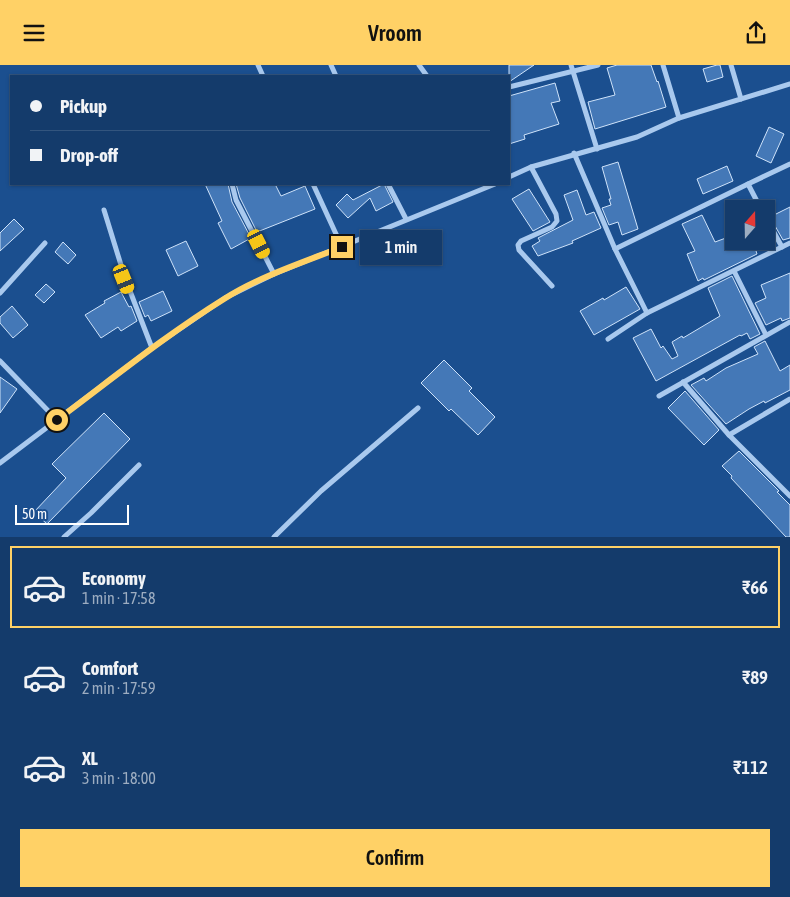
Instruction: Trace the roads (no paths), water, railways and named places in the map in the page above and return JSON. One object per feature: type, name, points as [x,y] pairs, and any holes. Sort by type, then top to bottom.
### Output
[{"type":"street","points":[[571,65],[597,149]]},
{"type":"street","points":[[510,87],[598,65]]},
{"type":"street","points":[[663,65],[678,118]]},
{"type":"street","points":[[731,65],[741,99]]},
{"type":"street","points":[[510,177],[531,167],[574,153],[597,149],[636,137],[678,118],[790,84]]},
{"type":"street","points":[[574,153],[615,249],[647,313]]},
{"type":"street","points":[[615,249],[790,164]]},
{"type":"street","points":[[531,167],[556,214],[557,221],[552,227],[521,241],[518,245],[519,250],[552,285]]},
{"type":"street","points":[[748,184],[757,200]]},
{"type":"street","points":[[232,185],[236,200],[274,274]]},
{"type":"street","points":[[313,185],[342,247]]},
{"type":"street","points":[[389,185],[406,219]]},
{"type":"street","points":[[0,463],[152,348],[225,298],[274,274],[482,187]]},
{"type":"street","points":[[104,210],[124,279],[152,348]]},
{"type":"street","points":[[775,234],[782,247]]},
{"type":"street","points":[[0,293],[45,243]]},
{"type":"street","points":[[608,339],[647,313],[790,243]]},
{"type":"street","points":[[734,271],[766,335]]},
{"type":"street","points":[[659,396],[790,322]]},
{"type":"street","points":[[0,361],[57,420]]},
{"type":"street","points":[[683,382],[729,435],[790,496]]},
{"type":"street","points":[[729,435],[790,399]]},
{"type":"street","points":[[274,537],[321,491],[418,408]]},
{"type":"street","points":[[64,537],[139,465]]}]
